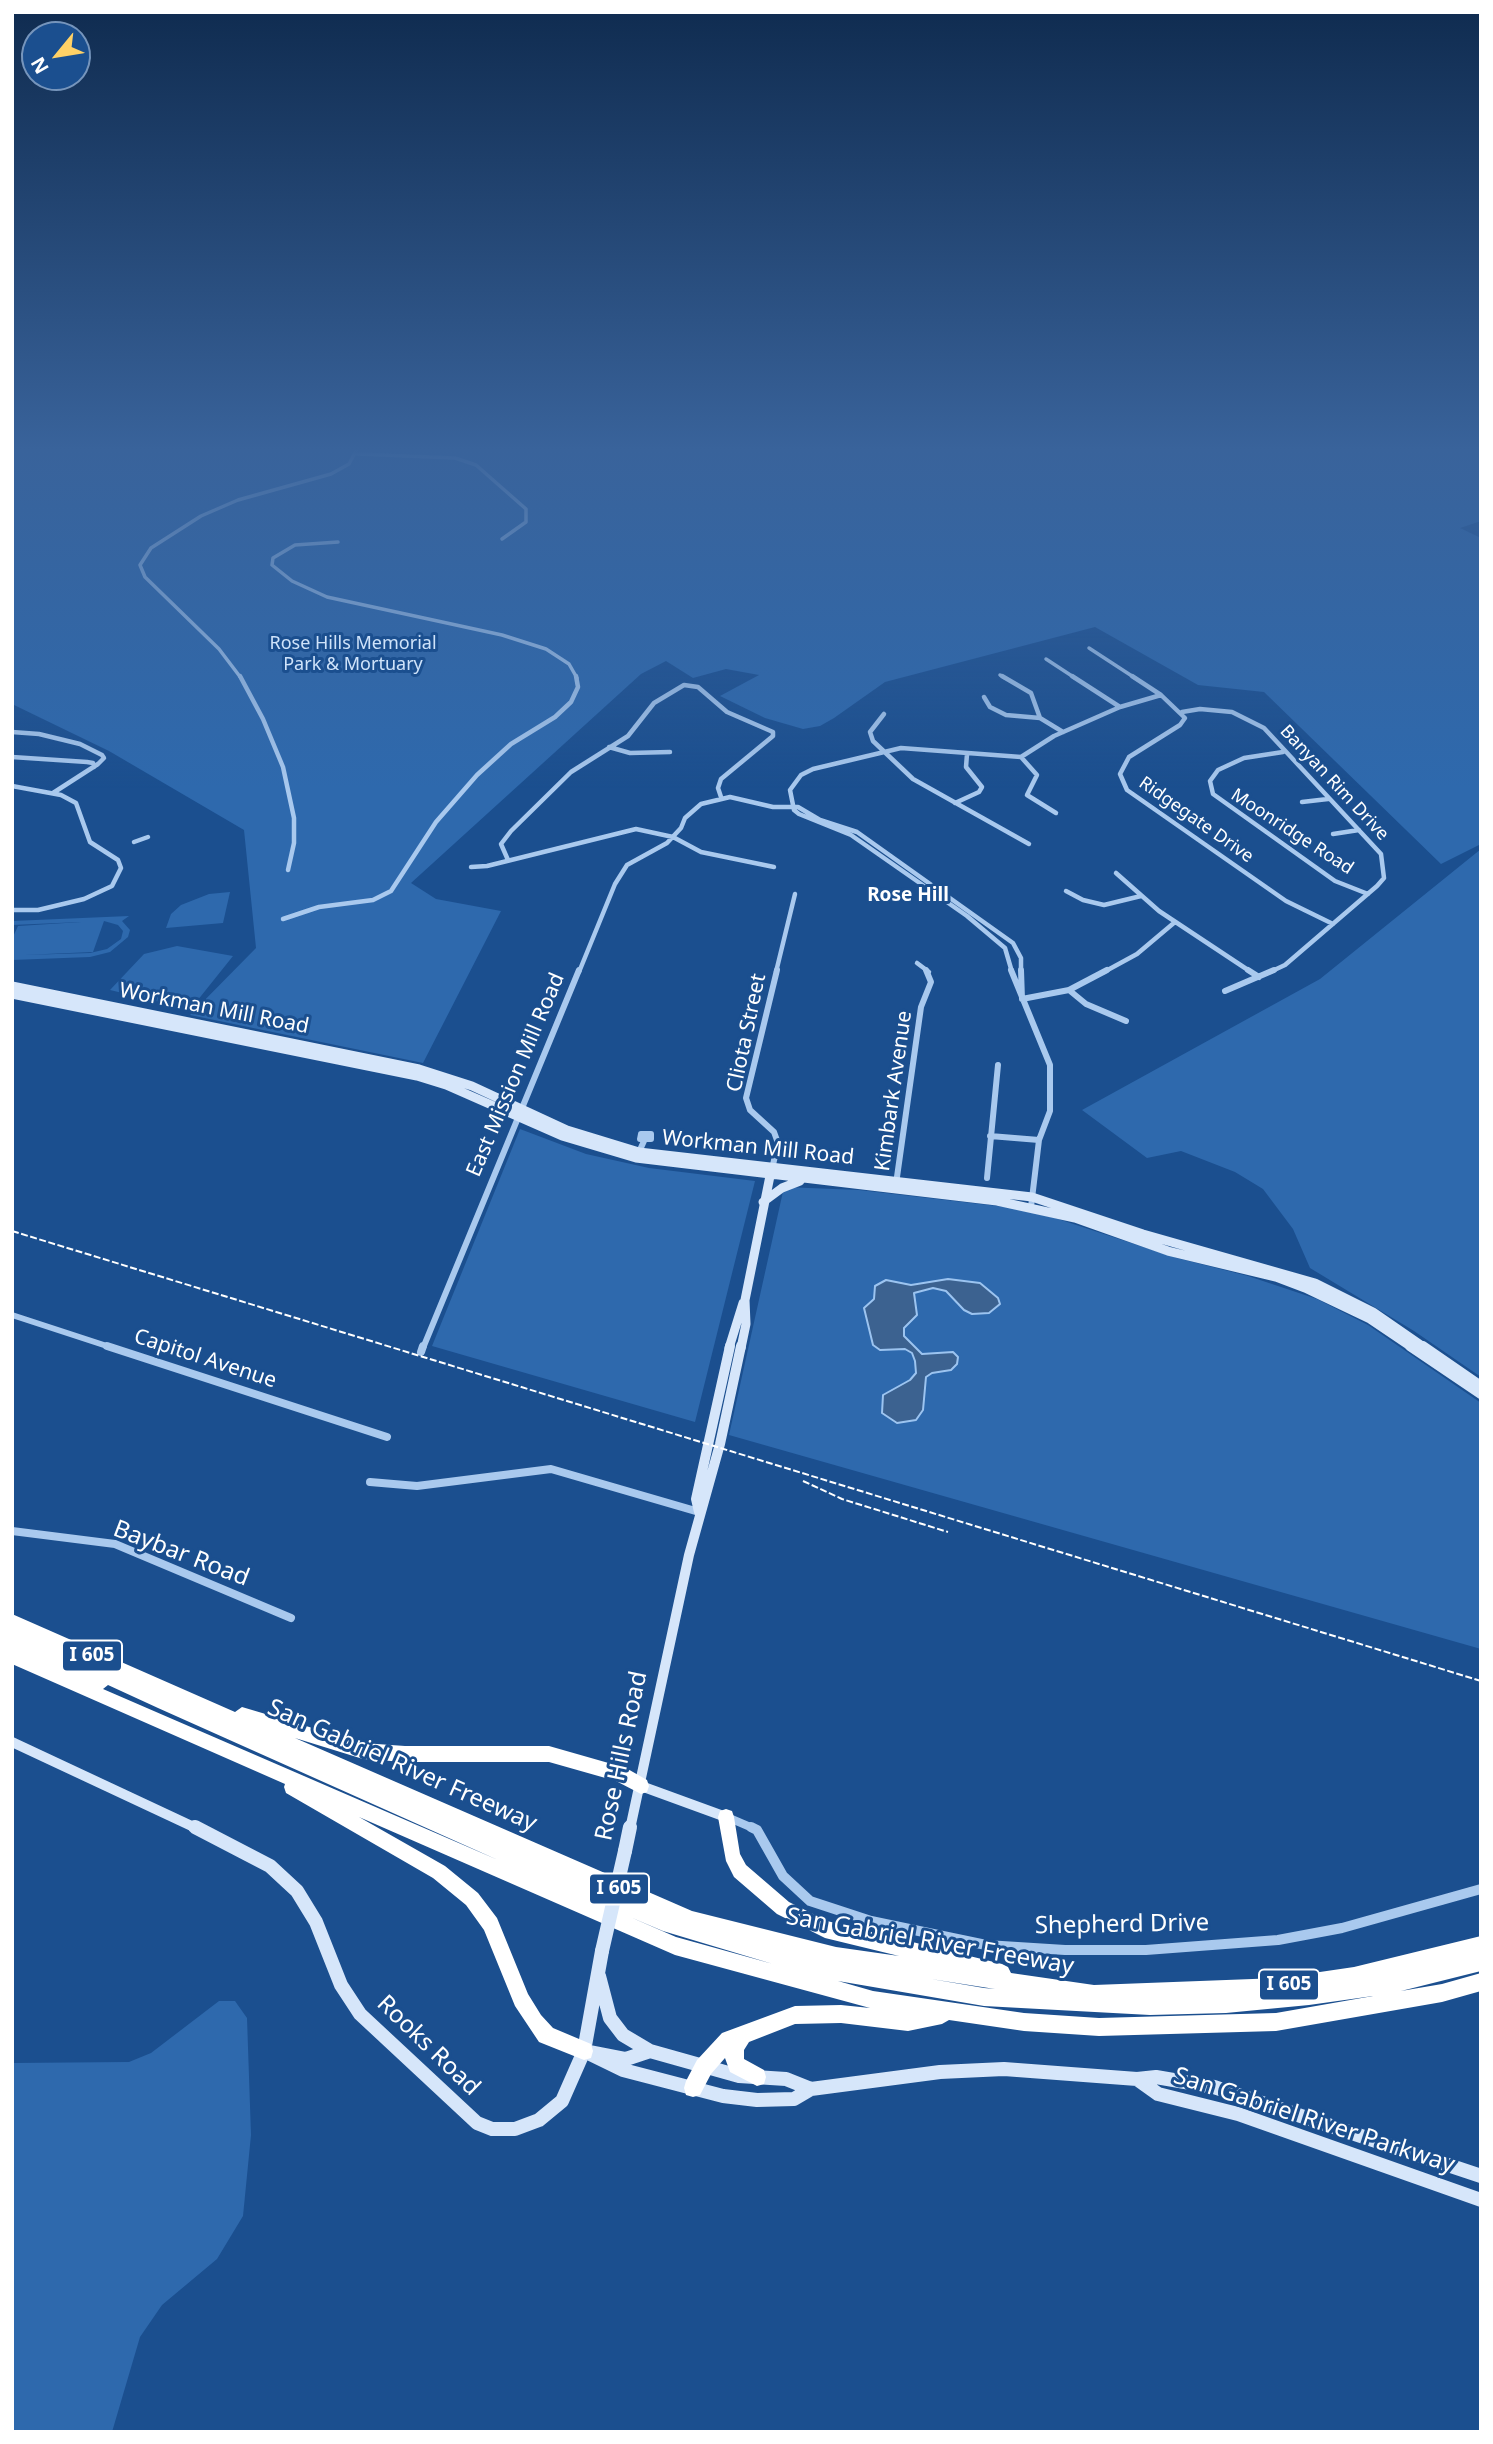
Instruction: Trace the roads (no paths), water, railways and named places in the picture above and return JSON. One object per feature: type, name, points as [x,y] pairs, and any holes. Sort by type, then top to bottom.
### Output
[{"type":"highway","name":"San Gabriel River Freeway","points":[[12,1621],[691,1920],[836,1956],[1094,1994],[1279,1986],[1354,1976],[1481,1945]]},
{"type":"highway","points":[[12,1632],[164,1703],[590,1893],[663,1922],[824,1970],[984,1997],[1150,2006],[1226,2004],[1309,1996],[1392,1984],[1481,1962]]},
{"type":"highway","points":[[12,1645],[355,1795],[370,1814]]},
{"type":"highway","name":"I 605","points":[[12,1657],[675,1946],[849,1994],[951,2013],[1099,2027],[1276,2022],[1442,1993],[1481,1982]]},
{"type":"highway","points":[[172,1691],[313,1738],[363,1751],[405,1754],[549,1754],[620,1774],[641,1786]]},
{"type":"highway","points":[[237,1755],[439,1872],[472,1899],[491,1924],[521,2000],[535,2021],[547,2035],[583,2051]]},
{"type":"highway","points":[[726,1817],[732,1855],[740,1871],[783,1908],[825,1929],[1094,1994]]},
{"type":"highway","points":[[849,1994],[870,1986],[1031,2008],[1197,2012],[1287,2005],[1367,1994],[1481,1968]]},
{"type":"highway","points":[[693,2088],[704,2067],[729,2040],[795,2015],[841,2014],[908,2022],[951,2013]]},
{"type":"highway","points":[[744,2033],[735,2047],[734,2056],[737,2065],[757,2077]]},
{"type":"main road","name":"Workman Mill Road","points":[[12,986],[425,1070],[518,1112],[562,1136],[806,1180],[896,1185]]},
{"type":"main road","name":"Workman Mill Road","points":[[12,994],[373,1065],[446,1085],[518,1112]]},
{"type":"main road","points":[[373,1065],[417,1072],[425,1070]]},
{"type":"main road","points":[[641,1149],[685,1164],[695,1160]]},
{"type":"main road","name":"Workman Mill Road","points":[[695,1160],[771,1172],[1032,1202],[1264,1266],[1315,1283],[1373,1312],[1481,1386]]},
{"type":"main road","name":"Rose Hills Road","points":[[583,2051],[602,1951],[641,1786],[699,1512],[696,1499],[707,1444],[736,1319],[745,1300],[771,1172]]},
{"type":"main road","points":[[763,1202],[782,1188],[806,1180]]},
{"type":"main road","name":"Workman Mill Road","points":[[1032,1202],[1168,1251],[1305,1288],[1370,1319],[1481,1394]]},
{"type":"main road","name":"Rooks Road","points":[[12,1742],[239,1848],[270,1866],[297,1891],[316,1922],[341,1985],[360,2014],[477,2123],[492,2129],[514,2129],[539,2120],[562,2101],[583,2051]]},
{"type":"main road","name":"Shepherd Drive","points":[[641,1786],[726,1817]]},
{"type":"main road","points":[[598,1971],[610,2018],[623,2035],[650,2051]]},
{"type":"main road","name":"San Gabriel River Parkway","points":[[583,2051],[595,2051],[625,2059],[650,2051],[704,2067],[757,2077],[786,2079],[811,2089]]},
{"type":"main road","name":"San Gabriel River Parkway","points":[[583,2051],[624,2070],[723,2096],[757,2100],[794,2099],[811,2089],[940,2072],[1004,2069],[1070,2071],[1137,2079],[1156,2077],[1214,2087],[1481,2176]]},
{"type":"main road","name":"San Gabriel River Parkway","points":[[1137,2079],[1158,2094],[1238,2114],[1481,2200]]},
{"type":"street","points":[[142,561],[140,565],[145,577],[219,649],[257,707],[282,768],[293,818],[294,843],[288,870]]},
{"type":"street","points":[[273,561],[272,565],[292,581],[327,597],[502,635],[546,649],[569,664],[578,687],[571,702],[555,718],[511,744],[477,775],[436,822],[391,891],[373,900],[319,907],[283,919]]},
{"type":"street","points":[[1088,648],[1161,695],[1182,712]]},
{"type":"street","points":[[1046,659],[1120,707]]},
{"type":"street","points":[[1000,675],[1031,693],[1040,718]]},
{"type":"street","points":[[508,860],[501,844],[571,772],[628,736],[654,704],[690,685],[701,689],[727,712],[773,732],[774,736],[721,779],[718,788],[721,797]]},
{"type":"street","points":[[1032,1202],[1039,1140],[1050,1111],[1050,1065],[1022,999],[1009,955],[997,938],[862,842],[840,830],[808,820],[793,806],[790,790],[801,775],[833,762],[882,751],[915,747],[1021,757],[1063,732],[1120,707],[1161,695]]},
{"type":"street","points":[[984,697],[990,706],[1006,715],[1040,718],[1063,732]]},
{"type":"street","points":[[1232,712],[1239,705]]},
{"type":"street","name":"Banyan Rim Drive","points":[[1182,712],[1200,709],[1232,712],[1264,728],[1283,752],[1381,854],[1384,878],[1368,894]]},
{"type":"street","name":"Ridgegate Drive","points":[[1182,712],[1185,718],[1180,725],[1129,757],[1121,767],[1120,774],[1127,790],[1286,901],[1333,923]]},
{"type":"street","points":[[884,714],[870,732],[882,751],[913,779],[1029,844]]},
{"type":"street","points":[[12,732],[39,734],[88,747],[104,758],[52,793]]},
{"type":"street","points":[[610,747],[630,753],[670,752]]},
{"type":"street","name":"Moonridge Road","points":[[1283,752],[1244,758],[1219,770],[1210,781],[1213,794],[1335,881],[1368,894]]},
{"type":"street","points":[[955,803],[979,792],[982,787],[966,767],[967,754]]},
{"type":"street","points":[[12,757],[87,762],[93,763],[94,767]]},
{"type":"street","points":[[1021,757],[1037,775],[1027,794],[1056,813]]},
{"type":"street","points":[[61,780],[69,783]]},
{"type":"street","points":[[12,786],[52,793],[76,803],[90,842],[118,860],[119,875],[113,886],[77,902],[38,910],[12,910]]},
{"type":"street","points":[[673,837],[685,818],[701,804],[721,797],[773,807],[793,806],[857,832],[1001,933],[1021,958],[1022,999]]},
{"type":"street","points":[[1302,802],[1328,799]]},
{"type":"street","points":[[471,867],[629,829],[673,837],[701,852],[774,867]]},
{"type":"street","points":[[1333,834],[1359,830]]},
{"type":"street","points":[[134,842],[148,837]]},
{"type":"street","name":"East Mission Mill Road","points":[[421,1352],[518,1112],[534,1086],[615,884],[627,864],[673,837]]},
{"type":"street","points":[[1116,873],[1175,922],[1259,977]]},
{"type":"street","points":[[1066,891],[1083,900],[1104,905],[1141,896]]},
{"type":"street","name":"Cliota Street","points":[[771,1172],[778,1143],[774,1132],[750,1110],[746,1098],[795,894]]},
{"type":"street","points":[[1225,991],[1285,965],[1368,894]]},
{"type":"street","points":[[1022,999],[1045,997],[1069,990],[1137,954],[1175,922]]},
{"type":"street","name":"Kimbark Avenue","points":[[896,1185],[920,1007],[930,982],[929,972],[917,963]]},
{"type":"street","points":[[1069,990],[1086,1004],[1126,1021]]},
{"type":"street","points":[[987,1178],[998,1065]]},
{"type":"street","points":[[990,1136],[1039,1140]]},
{"type":"street","name":"Capitol Avenue","points":[[12,1315],[387,1437]]},
{"type":"street","points":[[370,1482],[430,1485],[517,1471],[551,1469],[699,1512]]},
{"type":"street","name":"Baybar Road","points":[[12,1531],[115,1544],[291,1618]]},
{"type":"street","name":"Shepherd Drive","points":[[726,1817],[757,1830],[783,1875],[810,1901],[871,1921],[986,1945],[1065,1950],[1146,1950],[1278,1940],[1335,1930],[1481,1889]]},
{"type":"railway","points":[[12,1231],[1481,1681]]},
{"type":"railway","points":[[803,1481],[842,1499],[948,1532]]},
{"type":"district","name":"Rose Hill","points":[[908,896]]},
{"type":"park label","name":"Rose Hills Memorial Park & Mortuary","points":[[353,654]]}]
